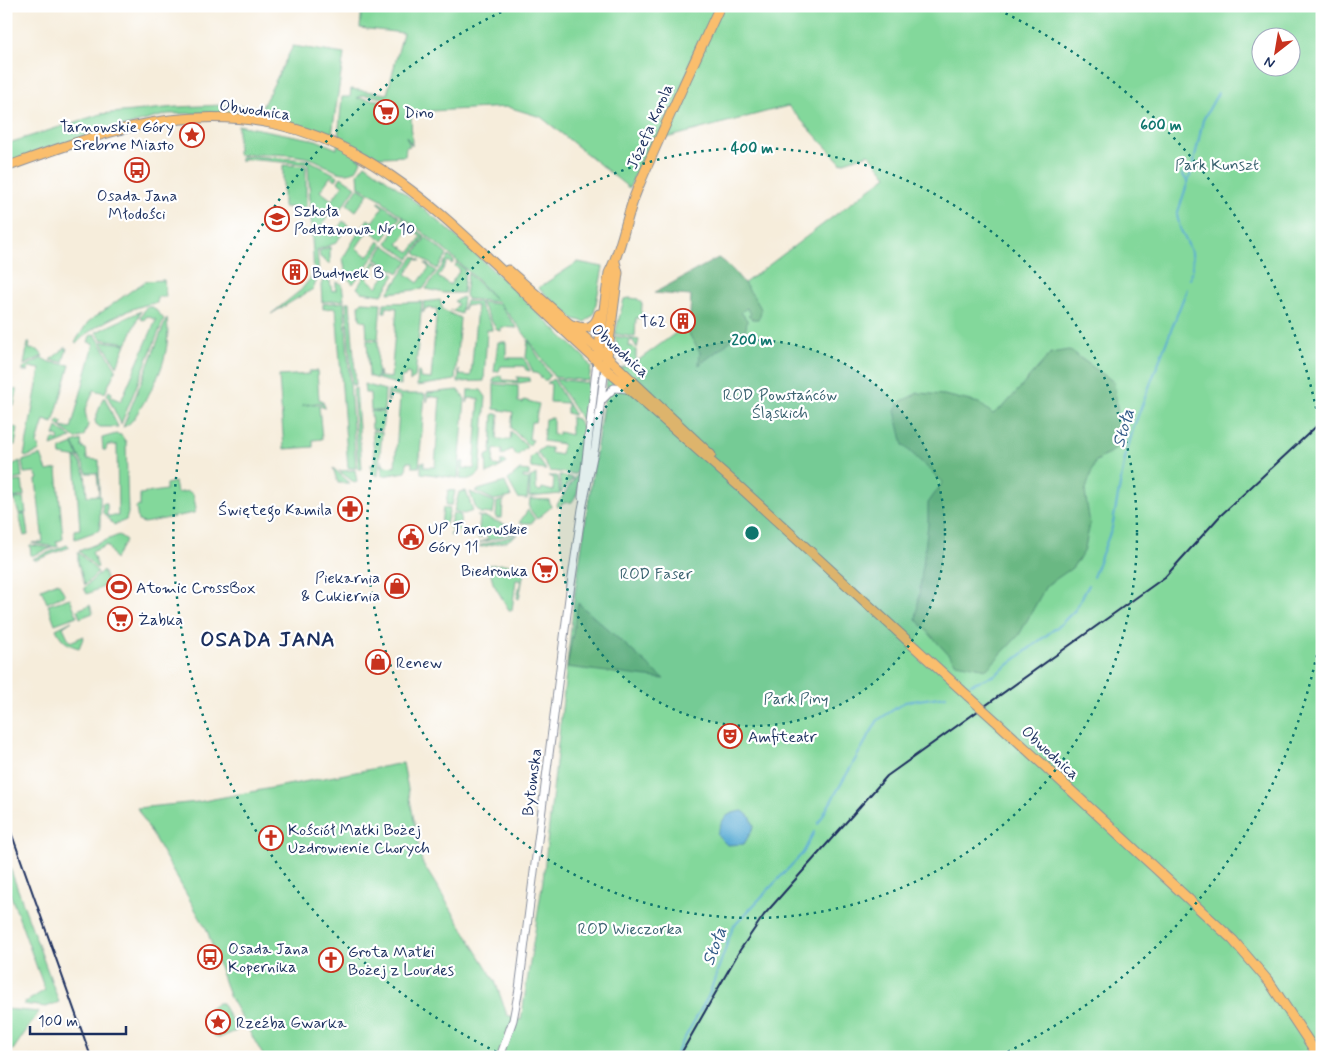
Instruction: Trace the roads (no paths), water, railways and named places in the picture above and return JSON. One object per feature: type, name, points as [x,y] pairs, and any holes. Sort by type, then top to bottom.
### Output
[{"type":"main road","name":"Józefa Korola","points":[[598,349],[609,273],[615,262],[625,223],[637,190],[720,6]]},
{"type":"main road","name":"Obwodnica","points":[[6,167],[130,127],[186,118],[249,120],[317,137],[365,158],[405,184],[572,325],[689,432],[742,489]]},
{"type":"main road","name":"Obwodnica","points":[[472,242],[597,361],[742,489],[1233,940],[1270,983],[1319,1057]]},
{"type":"main road","name":"Józefa Korola","points":[[607,357],[618,273],[615,262]]},
{"type":"main road","points":[[572,325],[586,328],[593,326],[603,308]]},
{"type":"main road","name":"Bytomska","points":[[597,361],[598,349]]},
{"type":"main road","name":"Bytomska","points":[[605,368],[607,357]]},
{"type":"street","name":"Bytomska","points":[[582,509],[582,488],[597,361]]},
{"type":"street","name":"Bytomska","points":[[500,1057],[513,1020],[519,989],[582,509],[595,447],[605,368]]},
{"type":"street","points":[[601,401],[614,388],[629,389]]},
{"type":"water","points":[[743,811],[751,818],[754,827],[744,844],[727,845],[717,835],[721,824],[732,813]]},
{"type":"waterway","name":"Stoła","points":[[1190,279],[1193,268],[1192,253],[1180,228],[1177,215],[1193,166],[1203,120],[1218,93]]},
{"type":"waterway","name":"Stoła","points":[[1182,173],[1188,183]]},
{"type":"waterway","name":"Stoła","points":[[1093,577],[1112,528],[1125,458],[1134,426],[1187,289]]},
{"type":"waterway","name":"Stoła","points":[[971,684],[995,675],[1061,624],[1075,610],[1089,585]]},
{"type":"waterway","name":"Stoła","points":[[818,824],[878,720],[905,702],[946,696]]},
{"type":"waterway","name":"Stoła","points":[[674,1057],[709,995],[733,927],[803,853],[814,832]]},
{"type":"railway","points":[[679,1057],[740,950],[764,915],[887,776],[1165,577],[1220,516],[1322,421]]},
{"type":"railway","points":[[6,818],[91,1057]]},
{"type":"place","name":"Dino","points":[[386,112]]},
{"type":"place","name":"Tarnowskie Góry Srebrne Miasto","points":[[192,135]]},
{"type":"place","name":"Osada Jana Młodości","points":[[137,170]]},
{"type":"place","name":"Szkoła Podstawowa Nr 10","points":[[277,219]]},
{"type":"place","name":"Budynek B","points":[[295,272]]},
{"type":"place","name":"T62","points":[[683,321]]},
{"type":"place","name":"Świętego Kamila","points":[[350,509]]},
{"type":"place","name":"UP Tarnowskie Góry 11","points":[[411,537]]},
{"type":"place","name":"Biedronka","points":[[545,570]]},
{"type":"place","name":"Piekarnia & Cukiernia","points":[[397,586]]},
{"type":"place","name":"Atomic CrossBox","points":[[119,587]]},
{"type":"place","name":"Żabka","points":[[120,619]]},
{"type":"place","name":"Renew","points":[[378,662]]},
{"type":"place","name":"Amfiteatr","points":[[730,736]]},
{"type":"place","name":"Kościół Matki Bożej Uzdrowienie Chorych","points":[[271,838]]},
{"type":"place","name":"Osada Jana Kopernika","points":[[210,957]]},
{"type":"place","name":"Grota Matki Bożej z Lourdes","points":[[331,960]]},
{"type":"place","name":"Rzeźba Gwarka","points":[[218,1022]]},
{"type":"district","name":"OSADA JANA","points":[[268,639]]},
{"type":"park label","name":"Park Kunszt","points":[[1217,164]]},
{"type":"park label","name":"ROD Powstańców Śląskich","points":[[780,403]]},
{"type":"park label","name":"ROD Faser","points":[[656,573]]},
{"type":"park label","name":"Park Piny","points":[[796,698]]},
{"type":"park label","name":"ROD Wieczorka","points":[[630,928]]}]
